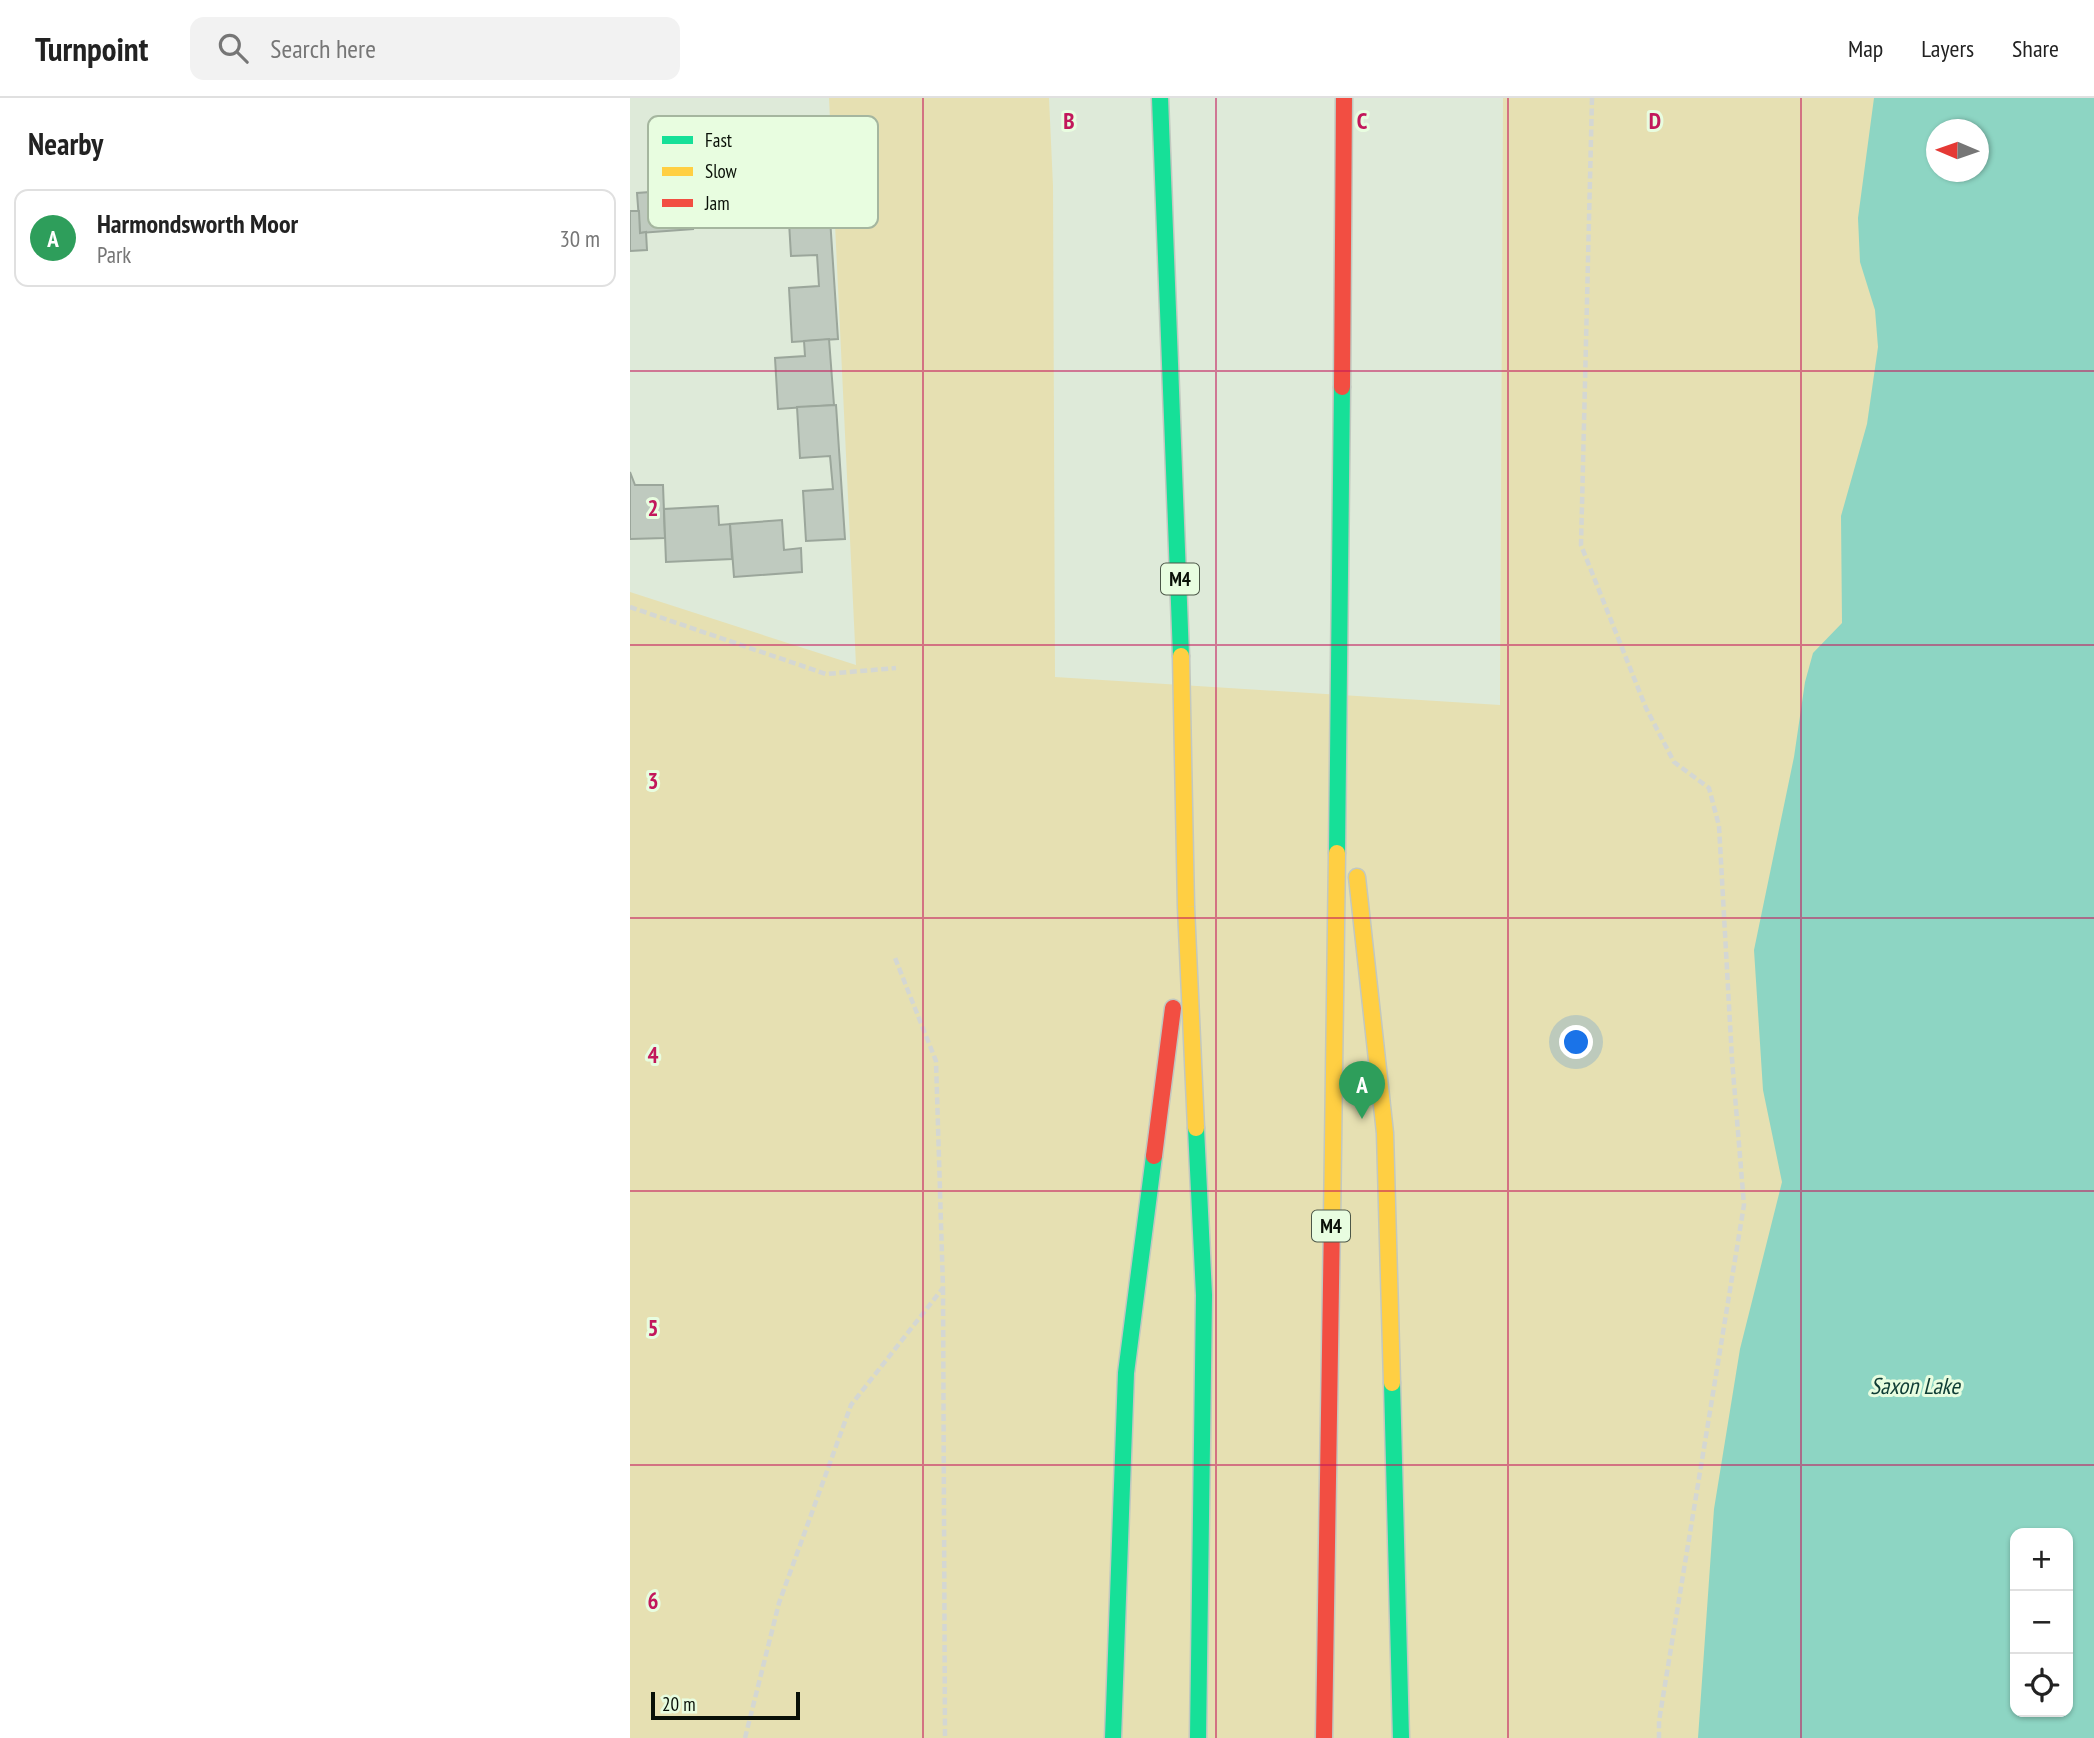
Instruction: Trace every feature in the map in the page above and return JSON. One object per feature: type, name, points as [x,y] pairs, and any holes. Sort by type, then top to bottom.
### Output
[{"type":"highway","name":"M4","points":[[1160,98],[1180,595],[1186,907],[1204,1295],[1198,1738]]},
{"type":"highway","name":"M4","points":[[1324,1738],[1339,715],[1344,98]]},
{"type":"highway","points":[[1339,715],[1353,836]]},
{"type":"highway","points":[[1356,863],[1385,1133],[1401,1738]]},
{"type":"highway","points":[[1114,1738],[1126,1373],[1186,907]]},
{"type":"path","points":[[1592,98],[1581,545],[1646,708],[1674,762],[1709,788],[1719,826],[1732,1059],[1744,1205],[1659,1721],[1659,1738]]},
{"type":"path","points":[[630,607],[826,674],[896,668]]},
{"type":"path","points":[[895,958],[936,1061],[943,1287],[945,1738]]},
{"type":"path","points":[[746,1738],[779,1603],[851,1405],[943,1287]]},
{"type":"shaded area","points":[[829,98],[1049,98],[1053,186],[1055,677],[1500,705],[1503,98],[2094,98],[2094,1738],[630,1738],[630,592],[856,665],[835,228],[878,228],[878,116],[830,116]]},
{"type":"water","name":"Saxon Lake","points":[[1874,98],[2094,98],[2094,1738],[1698,1738],[1714,1509],[1740,1349],[1782,1182],[1763,1090],[1754,950],[1794,757],[1805,682],[1813,653],[1842,623],[1841,516],[1867,424],[1878,347],[1875,310],[1860,262],[1858,218]]},
{"type":"building","points":[[648,192],[648,228],[693,229],[640,233],[637,193]]},
{"type":"building","points":[[630,211],[639,211],[640,233],[646,232],[647,250],[630,251]]},
{"type":"building","points":[[789,228],[831,228],[838,339],[792,342],[789,288],[819,286],[817,255],[791,256]]},
{"type":"building","points":[[829,339],[834,405],[778,409],[775,358],[805,356],[804,341]]},
{"type":"building","points":[[836,405],[845,539],[806,541],[803,491],[833,489],[830,456],[800,458],[797,407]]},
{"type":"building","points":[[630,472],[635,485],[663,485],[665,538],[630,539]]},
{"type":"building","points":[[718,506],[719,525],[730,524],[732,559],[666,562],[664,509]]},
{"type":"building","points":[[782,520],[784,550],[801,548],[802,572],[734,577],[730,524]]},
{"type":"traffic: fast","points":[[1160,98],[1181,656]]},
{"type":"traffic: fast","points":[[1337,853],[1342,387]]},
{"type":"traffic: fast","points":[[1196,1128],[1204,1295],[1198,1738]]},
{"type":"traffic: fast","points":[[1113,1738],[1126,1373],[1154,1156]]},
{"type":"traffic: fast","points":[[1392,1383],[1401,1738]]},
{"type":"traffic: slow","points":[[1181,656],[1186,907],[1196,1128]]},
{"type":"traffic: slow","points":[[1332,1220],[1337,853]]},
{"type":"traffic: slow","points":[[1357,877],[1385,1133],[1392,1383]]},
{"type":"traffic: jam","points":[[1342,387],[1344,98]]},
{"type":"traffic: jam","points":[[1154,1156],[1173,1008]]},
{"type":"traffic: jam","points":[[1324,1738],[1332,1220]]},
{"type":"place","name":"Harmondsworth Moor","points":[[1362,1119]]}]
